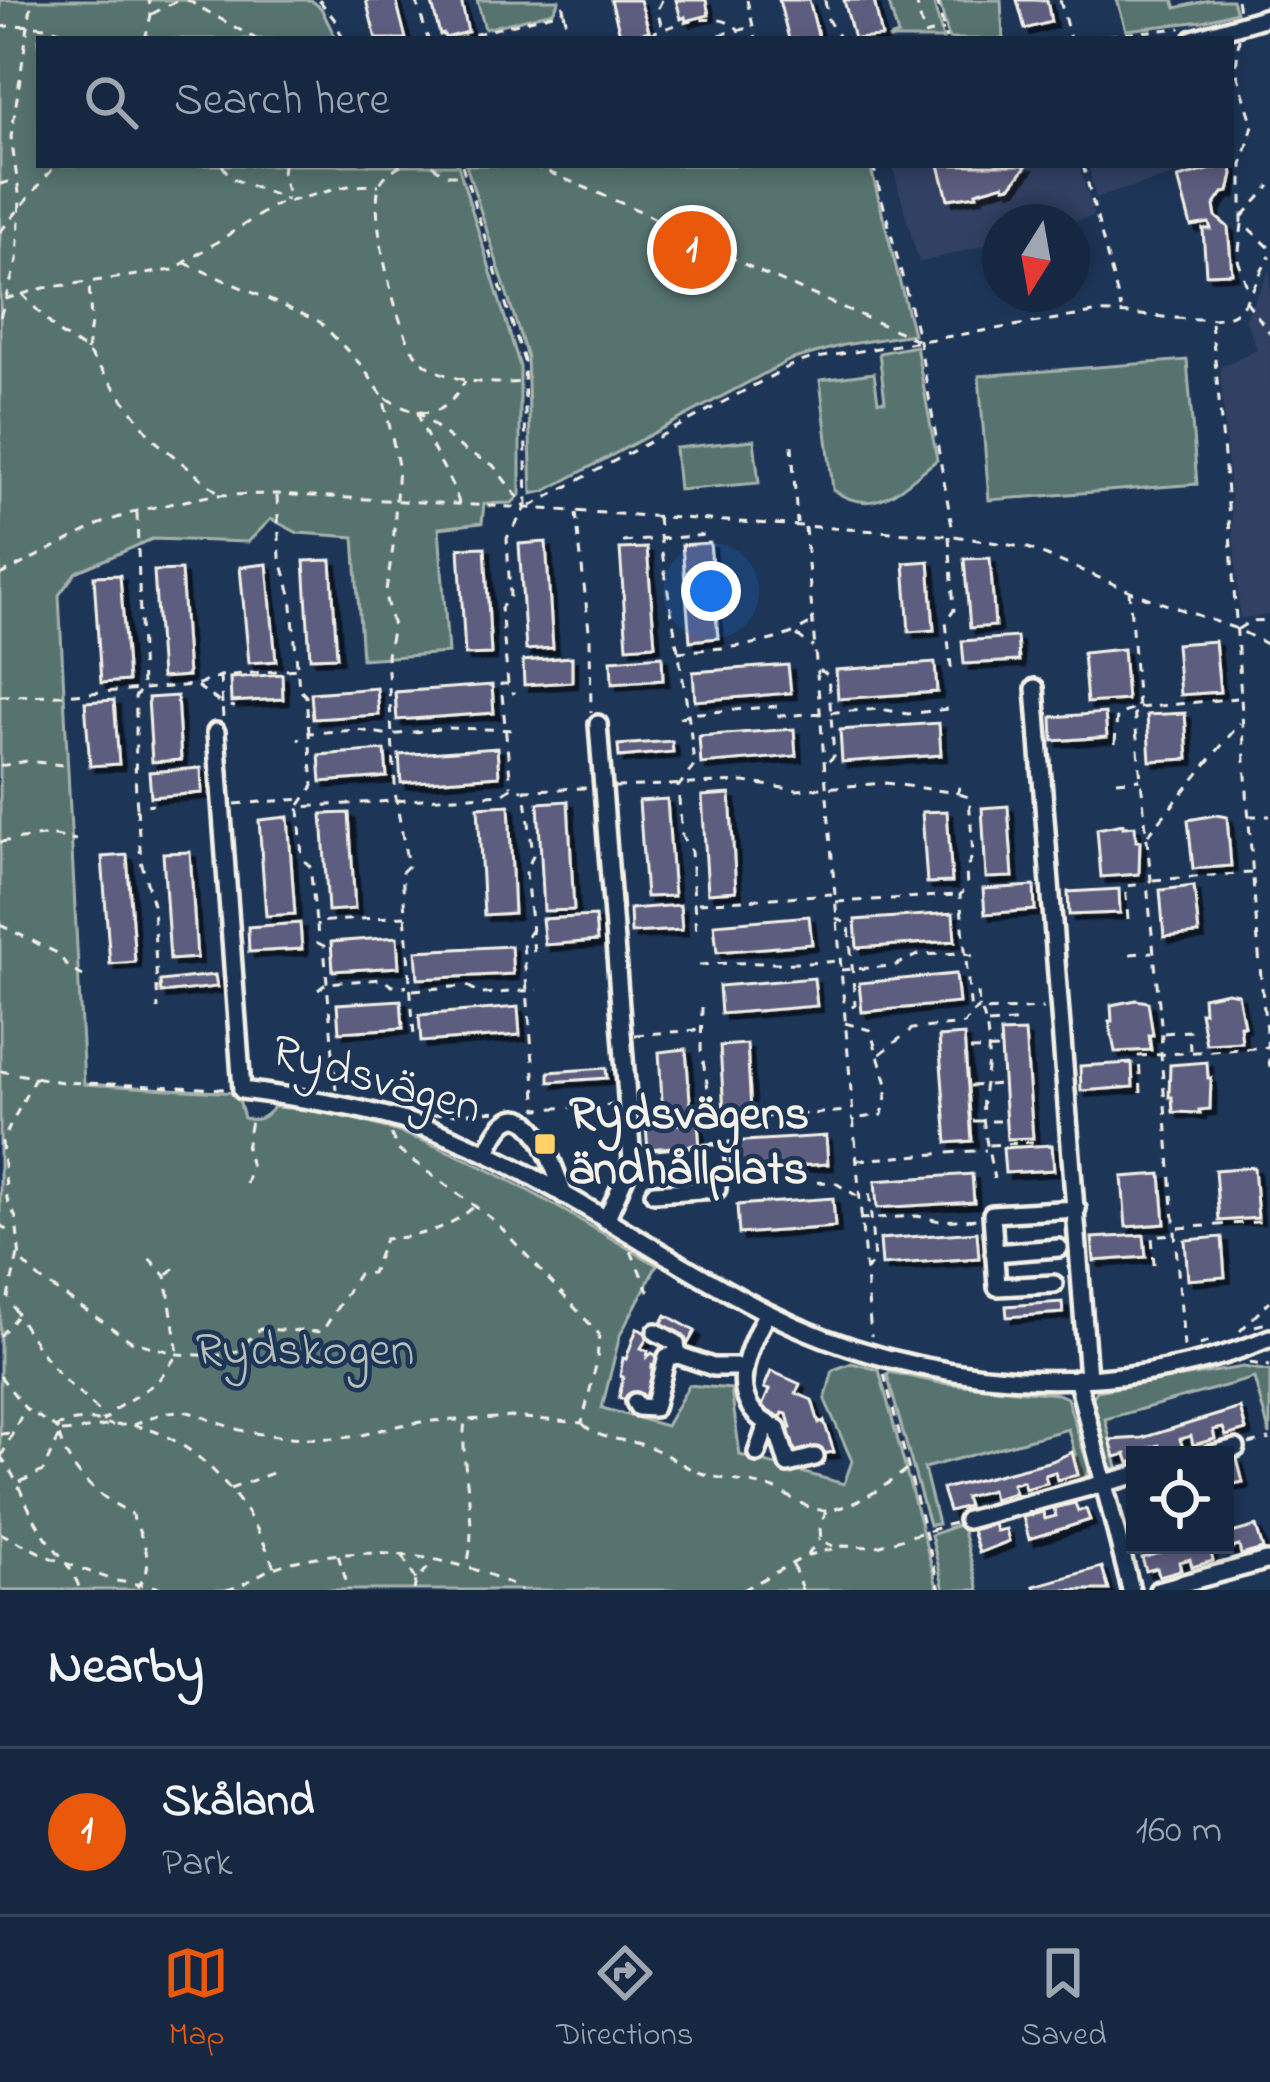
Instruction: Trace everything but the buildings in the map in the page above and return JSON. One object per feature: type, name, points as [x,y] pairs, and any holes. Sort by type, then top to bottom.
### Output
[{"type":"street","points":[[1196,33],[1270,16]]},
{"type":"street","points":[[1035,688],[1076,1208],[1083,1378],[1102,1484],[1132,1590]]},
{"type":"street","points":[[598,724],[632,1161],[606,1220]]},
{"type":"street","name":"Rydsvägen","points":[[216,732],[242,1090],[381,1114],[487,1153],[767,1313],[824,1337],[926,1367],[1017,1378],[1083,1378],[1185,1364],[1270,1338]]},
{"type":"street","points":[[487,1153],[502,1126],[513,1121],[529,1123],[539,1132],[564,1195]]},
{"type":"street","points":[[632,1161],[714,1154],[717,1189],[654,1193]]},
{"type":"street","points":[[1054,1284],[997,1287],[992,1214],[1076,1208]]},
{"type":"street","points":[[994,1253],[1059,1248]]},
{"type":"street","points":[[767,1313],[744,1367],[746,1401],[756,1419],[777,1428],[788,1464],[815,1457]]},
{"type":"street","points":[[656,1332],[676,1343],[678,1355]]},
{"type":"street","points":[[635,1402],[638,1407],[654,1408],[667,1357],[678,1355],[713,1367],[744,1367]]},
{"type":"street","points":[[757,1453],[767,1424]]},
{"type":"street","points":[[967,1520],[1126,1477]]},
{"type":"street","points":[[1158,1590],[1266,1561]]},
{"type":"path","points":[[0,317],[16,260],[20,210],[10,136],[32,0]]},
{"type":"path","points":[[146,36],[151,15],[148,0]]},
{"type":"path","points":[[151,15],[178,0]]},
{"type":"path","points":[[187,0],[251,36]]},
{"type":"path","points":[[319,0],[342,36]]},
{"type":"path","points":[[416,0],[427,36]]},
{"type":"path","points":[[561,0],[571,36]]},
{"type":"path","points":[[662,0],[658,10],[664,36]]},
{"type":"path","points":[[746,0],[755,36]]},
{"type":"path","points":[[825,0],[827,20],[838,36]]},
{"type":"path","points":[[916,0],[924,34],[944,30]]},
{"type":"path","points":[[945,36],[937,2],[948,0]]},
{"type":"path","points":[[1060,0],[1070,36]]},
{"type":"path","points":[[468,36],[564,11]]},
{"type":"path","points":[[644,36],[717,18],[739,30]]},
{"type":"path","points":[[1242,22],[1235,58],[1253,125],[1243,165],[1238,260],[1250,292]]},
{"type":"path","points":[[0,27],[28,24],[66,36]]},
{"type":"path","points":[[714,36],[753,27]]},
{"type":"path","points":[[1134,36],[1196,33]]},
{"type":"path","points":[[0,118],[13,121]]},
{"type":"path","points":[[0,232],[54,168]]},
{"type":"path","points":[[223,168],[231,178],[290,201]]},
{"type":"path","points":[[284,168],[290,201]]},
{"type":"path","points":[[395,168],[379,185],[377,202],[382,263],[406,341],[419,360],[466,379],[525,382]]},
{"type":"path","points":[[436,168],[446,175],[466,175]]},
{"type":"path","points":[[464,168],[522,351],[526,508]]},
{"type":"path","points":[[539,168],[919,341]]},
{"type":"path","points":[[875,168],[919,341],[951,536],[954,610],[946,622],[952,675]]},
{"type":"path","points":[[1084,168],[1121,310]]},
{"type":"path","points":[[0,184],[17,180]]},
{"type":"path","points":[[5,299],[173,270],[274,205],[348,186],[379,185]]},
{"type":"path","points":[[1242,220],[1270,186]]},
{"type":"path","points":[[1242,220],[1270,248]]},
{"type":"path","points":[[514,694],[508,684],[501,608],[510,596],[507,538],[526,508],[790,366],[829,355],[1121,310],[1226,319],[1246,300],[1270,256]]},
{"type":"path","points":[[185,262],[320,322],[383,396],[398,465],[385,596],[393,626],[387,655],[396,800],[409,866],[403,872],[414,1036]]},
{"type":"path","points":[[87,351],[89,281]]},
{"type":"path","points":[[22,294],[59,333],[87,351],[153,439],[220,494]]},
{"type":"path","points":[[1246,300],[1270,333]]},
{"type":"path","points":[[1211,321],[1270,1069]]},
{"type":"path","points":[[417,412],[442,410],[454,402],[466,379]]},
{"type":"path","points":[[383,396],[417,412],[464,450],[493,465],[526,508]]},
{"type":"path","points":[[417,412],[426,442],[453,483],[460,506]]},
{"type":"path","points":[[792,445],[797,525]]},
{"type":"path","points":[[0,575],[69,538],[137,511],[220,494],[277,494],[951,536],[1028,548],[1238,629],[1270,646]]},
{"type":"path","points":[[277,494],[280,558],[291,594],[299,689],[306,696],[313,786],[299,807],[302,859],[310,866],[318,943],[324,946],[336,1092]]},
{"type":"path","points":[[137,511],[142,688],[135,697],[136,806],[141,861],[153,905],[158,1009]]},
{"type":"path","points":[[576,511],[590,639],[590,711],[598,724]]},
{"type":"path","points":[[658,516],[665,590],[672,600],[694,766],[678,787],[682,836],[691,851],[696,934]]},
{"type":"path","points":[[805,525],[857,1196],[873,1342],[854,1336]]},
{"type":"path","points":[[623,542],[708,535]]},
{"type":"path","points":[[1129,589],[1184,1351],[1215,1339]]},
{"type":"path","points":[[1238,629],[1251,621],[1270,620]]},
{"type":"path","points":[[676,652],[757,643],[796,634],[813,622]]},
{"type":"path","points":[[796,634],[814,648]]},
{"type":"path","points":[[816,668],[828,675],[831,712],[834,756],[824,767]]},
{"type":"path","points":[[0,696],[196,685],[220,676],[298,669]]},
{"type":"path","points":[[216,732],[224,731],[220,676]]},
{"type":"path","points":[[508,684],[502,684],[511,788]]},
{"type":"path","points":[[196,685],[235,707]]},
{"type":"path","points":[[1115,744],[1117,715],[1239,698]]},
{"type":"path","points":[[679,718],[778,706],[779,716],[955,709]]},
{"type":"path","points":[[1147,836],[1240,723]]},
{"type":"path","points":[[298,740],[309,733],[358,730],[391,735],[446,728],[518,730]]},
{"type":"path","points":[[0,766],[27,761],[71,766]]},
{"type":"path","points":[[1118,781],[1141,779]]},
{"type":"path","points":[[958,793],[960,780]]},
{"type":"path","points":[[299,807],[502,794],[511,788],[744,782],[826,789],[886,783],[969,797],[973,855],[966,869],[967,888],[960,895],[835,902]]},
{"type":"path","points":[[525,790],[533,854],[526,873],[534,952]]},
{"type":"path","points":[[221,806],[304,798]]},
{"type":"path","points":[[136,806],[153,804]]},
{"type":"path","points":[[1248,816],[1270,816]]},
{"type":"path","points":[[0,842],[50,835],[76,840]]},
{"type":"path","points":[[1128,919],[1125,886],[1253,872]]},
{"type":"path","points":[[695,903],[834,894]]},
{"type":"path","points":[[960,895],[971,1014]]},
{"type":"path","points":[[316,922],[405,916]]},
{"type":"path","points":[[836,918],[849,925],[855,1006],[842,1014]]},
{"type":"path","points":[[0,925],[57,952],[69,968],[83,976]]},
{"type":"path","points":[[532,929],[523,943],[525,991],[537,1109],[544,1120]]},
{"type":"path","points":[[1259,937],[1270,937]]},
{"type":"path","points":[[1130,954],[1154,951]]},
{"type":"path","points":[[839,970],[894,967],[919,955],[964,952],[976,957]]},
{"type":"path","points":[[699,965],[752,960],[780,967],[838,961]]},
{"type":"path","points":[[318,990],[327,983],[382,979],[392,986],[411,988],[466,986],[482,994],[537,990]]},
{"type":"path","points":[[979,993],[989,1049],[985,1120],[994,1179]]},
{"type":"path","points":[[702,1007],[699,1030],[714,1121],[714,1154]]},
{"type":"path","points":[[880,1054],[912,1029],[964,1024],[980,1009],[1061,1007]]},
{"type":"path","points":[[843,1022],[870,1030],[888,1087],[882,1115],[851,1119]]},
{"type":"path","points":[[986,1024],[1023,1022]]},
{"type":"path","points":[[621,1036],[699,1030]]},
{"type":"path","points":[[1162,1033],[1189,1030],[1190,1052]]},
{"type":"path","points":[[1141,1093],[1139,1056],[1269,1047]]},
{"type":"path","points":[[970,1050],[1000,1049]]},
{"type":"path","points":[[0,1071],[62,1082],[242,1090]]},
{"type":"path","points":[[35,1076],[2,1142],[7,1199],[16,1218],[20,1260],[131,1341],[178,1354],[233,1353],[260,1329],[322,1331],[358,1274],[372,1273],[385,1239],[432,1234],[475,1206]]},
{"type":"path","points":[[970,1086],[1003,1084]]},
{"type":"path","points":[[537,1109],[627,1105]]},
{"type":"path","points":[[424,1115],[514,1110]]},
{"type":"path","points":[[714,1121],[850,1110]]},
{"type":"path","points":[[246,1184],[251,1120]]},
{"type":"path","points":[[973,1121],[1005,1120]]},
{"type":"path","points":[[390,1126],[398,1150],[513,1239],[599,1334],[582,1423]]},
{"type":"path","points":[[855,1160],[1033,1142]]},
{"type":"path","points":[[716,1181],[778,1176],[785,1183],[835,1181],[857,1196]]},
{"type":"path","points":[[864,1272],[874,1262],[868,1186]]},
{"type":"path","points":[[859,1219],[917,1216],[952,1221],[992,1214]]},
{"type":"path","points":[[1154,1265],[1152,1236],[1270,1221]]},
{"type":"path","points":[[0,1225],[16,1236]]},
{"type":"path","points":[[647,1255],[628,1244],[650,1294]]},
{"type":"path","points":[[19,1253],[8,1298],[17,1316],[69,1384],[115,1427]]},
{"type":"path","points":[[55,1428],[104,1421],[157,1382],[178,1354],[166,1276],[146,1255]]},
{"type":"path","points":[[166,1276],[179,1262]]},
{"type":"path","points":[[0,1287],[10,1283]]},
{"type":"path","points":[[1240,1331],[1270,1301]]},
{"type":"path","points":[[0,1336],[17,1316]]},
{"type":"path","points":[[1247,1362],[1270,1366]]},
{"type":"path","points":[[898,1371],[882,1368],[940,1590]]},
{"type":"path","points":[[0,1376],[25,1408],[60,1434],[63,1452],[84,1480],[131,1513],[150,1561],[138,1587]]},
{"type":"path","points":[[25,1408],[0,1457],[19,1483],[42,1532],[71,1564],[80,1590]]},
{"type":"path","points":[[60,1434],[133,1425],[170,1410],[193,1410],[242,1430],[330,1436],[360,1436],[382,1426],[465,1420],[582,1423],[595,1436],[641,1444],[668,1454],[685,1468],[773,1489],[794,1501],[826,1509],[875,1491],[908,1468]]},
{"type":"path","points":[[465,1420],[472,1514],[467,1566]]},
{"type":"path","points":[[133,1425],[182,1443],[229,1490],[264,1538],[274,1567]]},
{"type":"path","points":[[0,1434],[14,1433]]},
{"type":"path","points":[[19,1483],[43,1471],[60,1434]]},
{"type":"path","points":[[1236,1448],[1270,1439]]},
{"type":"path","points":[[229,1490],[275,1472]]},
{"type":"path","points":[[806,1556],[821,1538],[826,1509]]},
{"type":"path","points":[[743,1590],[806,1556],[836,1547],[874,1547],[967,1520]]},
{"type":"path","points":[[0,1533],[116,1581],[178,1590]]},
{"type":"path","points":[[821,1538],[836,1547]]},
{"type":"path","points":[[226,1590],[241,1587],[274,1567],[337,1553],[467,1566],[521,1590]]},
{"type":"path","points":[[337,1553],[349,1590]]},
{"type":"path","points":[[403,1556],[416,1581]]},
{"type":"path","points":[[414,1590],[416,1581],[434,1562]]},
{"type":"path","points":[[792,1564],[802,1590]]},
{"type":"shaded area","points":[[893,168],[1080,168],[1094,216],[1090,217],[1090,204],[982,204],[982,246],[919,263]]},
{"type":"shaded area","points":[[1089,168],[1197,168],[1096,198]]},
{"type":"shaded area","points":[[1270,270],[1270,615],[1240,618],[1220,367],[1257,349],[1245,319]]},
{"type":"green space","name":"Rydskogen","points":[[0,0],[311,0],[321,8],[335,36],[36,36],[36,168],[459,168],[520,367],[520,495],[512,503],[484,504],[482,523],[439,528],[448,653],[362,659],[354,537],[298,533],[271,519],[248,542],[152,539],[76,572],[59,595],[84,1084],[237,1093],[244,1118],[260,1118],[274,1107],[377,1125],[520,1186],[657,1265],[620,1335],[602,1408],[666,1426],[689,1385],[731,1389],[740,1455],[844,1484],[852,1461],[825,1400],[833,1370],[852,1363],[879,1370],[938,1590],[0,1590]]},
{"type":"green space","points":[[477,0],[559,1],[553,12],[485,29]]},
{"type":"green space","points":[[888,0],[933,0],[942,36],[898,35]]},
{"type":"green space","points":[[939,0],[1001,0],[1003,36],[948,36]]},
{"type":"green space","points":[[1117,0],[1173,0],[1176,8],[1232,0],[1236,12],[1126,30]]},
{"type":"green space","points":[[467,168],[871,168],[913,334],[790,360],[532,494],[527,357]]},
{"type":"green space","points":[[916,346],[937,460],[888,496],[862,502],[848,498],[833,490],[820,380],[874,373],[878,401],[885,401],[879,353]]},
{"type":"green space","points":[[1187,360],[1197,484],[989,500],[979,376]]},
{"type":"green space","points":[[754,440],[759,483],[679,490],[675,448]]},
{"type":"green space","points":[[1243,1367],[1270,1371],[1270,1435],[1254,1378],[1105,1419],[1118,1472],[1107,1463],[1091,1400],[1097,1391]]},
{"type":"green space","points":[[887,1375],[940,1383],[1067,1398],[1089,1469],[1083,1483],[1068,1429],[924,1468],[938,1524],[929,1525]]},
{"type":"green space","points":[[961,1524],[979,1590],[944,1590],[931,1535]]},
{"type":"place","name":"Skåland","points":[[692,250]]},
{"type":"place","name":"Rydsvägens ändhållplats","points":[[545,1144]]}]
